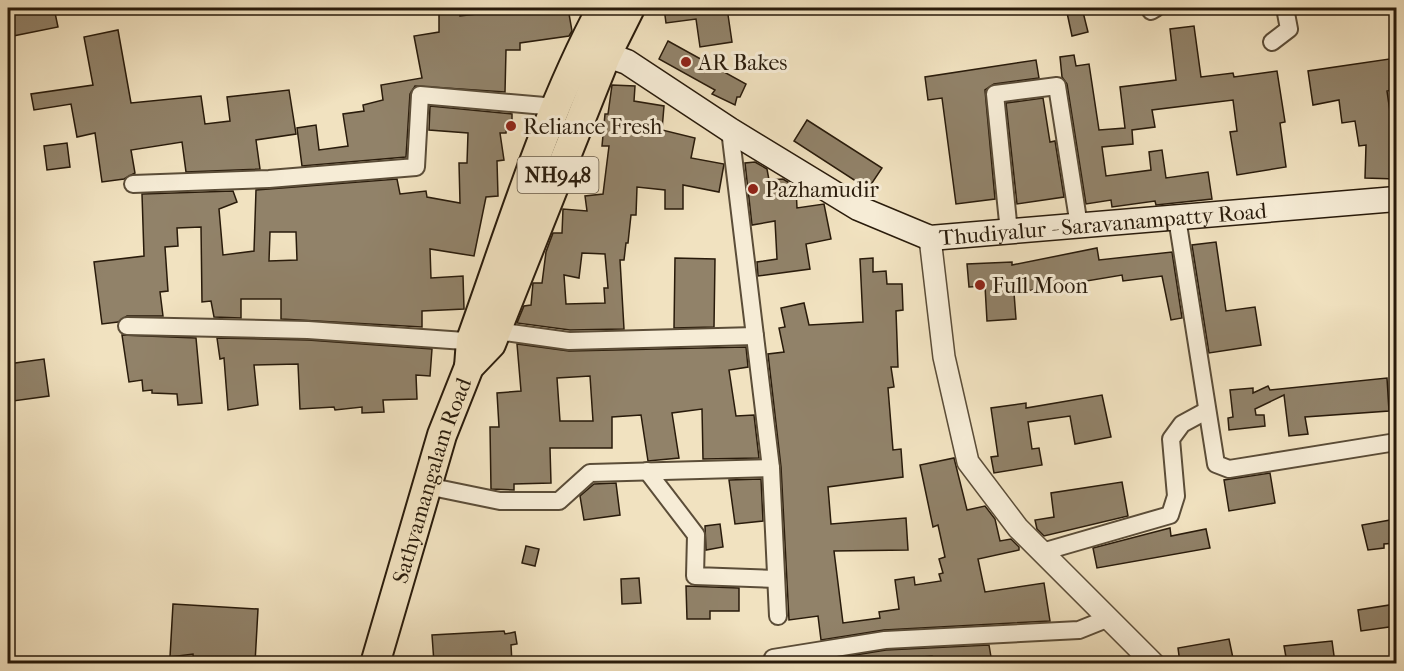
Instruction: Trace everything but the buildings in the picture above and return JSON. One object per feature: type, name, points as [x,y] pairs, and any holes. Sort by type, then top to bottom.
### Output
[{"type":"highway","name":"NH948","points":[[482,346],[556,106],[594,51],[602,8]]},
{"type":"highway","name":"Sathyamangalam Road","points":[[375,663],[442,435],[482,346],[594,51],[630,8]]},
{"type":"main road","name":"Thudiyalur - Saravanampatty Road","points":[[594,51],[627,62],[730,130],[858,208],[930,238],[1396,199]]},
{"type":"street","points":[[1272,42],[1289,29],[1285,8]]},
{"type":"street","points":[[1009,232],[995,94],[1057,86],[1079,226]]},
{"type":"street","points":[[133,184],[269,179],[416,167],[420,95],[556,106]]},
{"type":"street","points":[[730,130],[771,468],[778,616]]},
{"type":"street","points":[[1177,218],[1216,464],[1229,469],[1396,442]]},
{"type":"street","points":[[930,238],[944,357],[968,462],[1018,528],[1154,663]]},
{"type":"street","points":[[127,326],[308,330],[482,346],[569,341],[755,336]]},
{"type":"street","points":[[1042,552],[1170,515],[1176,496],[1171,440],[1182,424],[1206,411]]},
{"type":"street","points":[[427,486],[500,501],[559,501],[590,473],[771,468]]},
{"type":"street","points":[[647,471],[696,535],[694,576],[776,579]]},
{"type":"street","points":[[773,663],[773,658],[885,640],[1078,630],[1108,618]]},
{"type":"place","name":"AR Bakes","points":[[686,62]]},
{"type":"place","name":"Reliance Fresh","points":[[511,126]]},
{"type":"place","name":"Pazhamudir","points":[[753,189]]},
{"type":"place","name":"Full Moon","points":[[980,285]]}]
